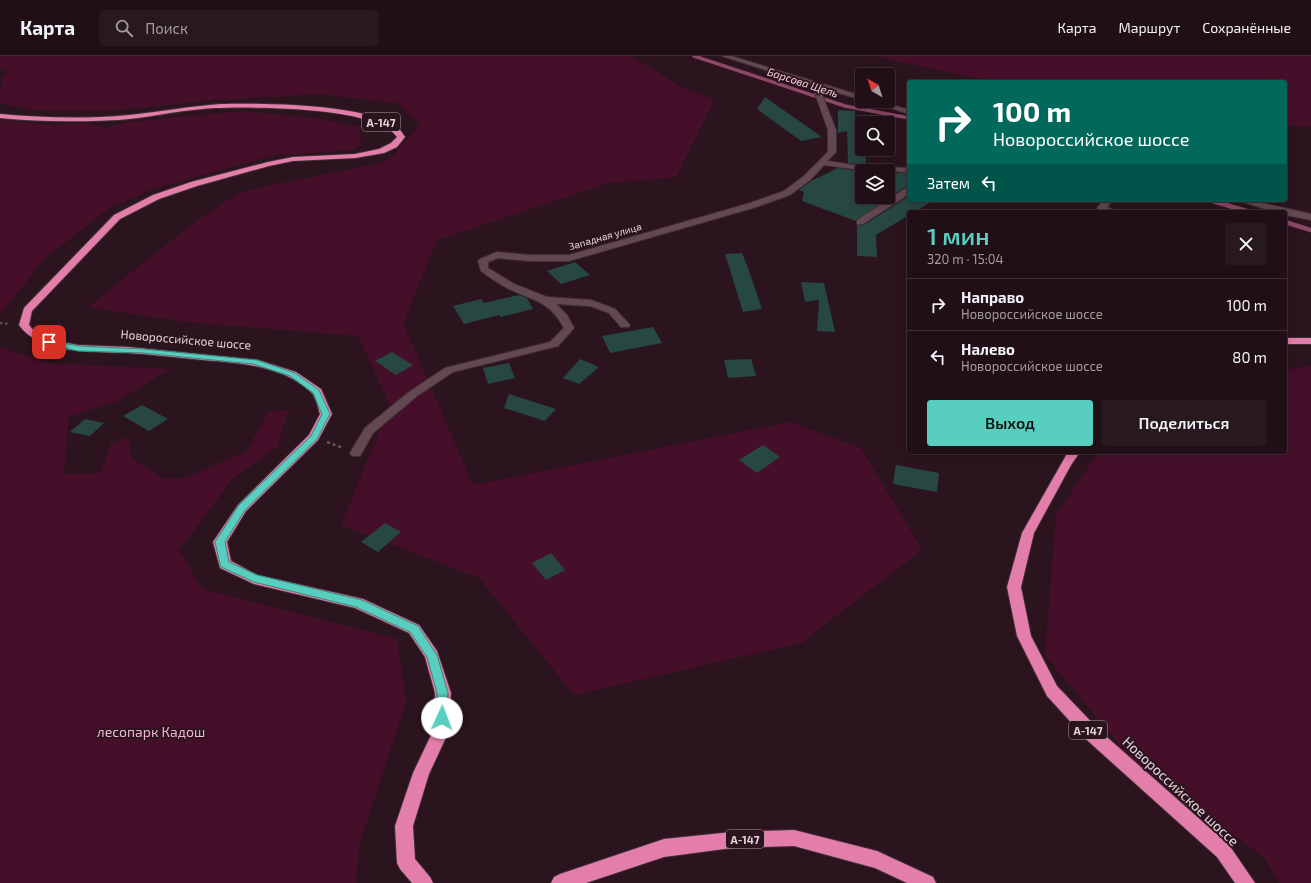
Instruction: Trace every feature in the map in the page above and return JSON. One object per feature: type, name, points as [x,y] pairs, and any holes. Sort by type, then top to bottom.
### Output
[{"type":"highway","name":"Новороссийское шоссе","points":[[0,116],[69,120],[119,118],[202,107],[250,105],[335,112],[378,120],[395,128],[401,137],[394,145],[381,151],[355,156],[281,161],[194,184],[156,197],[117,217],[27,310],[24,325],[30,333],[49,342],[78,348],[144,351],[254,362],[292,374],[316,391],[326,414],[314,437],[242,508],[220,542],[225,564],[254,578],[358,603],[414,629],[432,655],[443,693],[441,731],[421,773],[404,826],[406,863],[424,883]]},
{"type":"highway","points":[[1287,342],[1311,341]]},
{"type":"highway","name":"Новороссийское шоссе","points":[[1073,454],[1028,533],[1014,587],[1024,636],[1052,691],[1094,736],[1223,851],[1246,883]]},
{"type":"highway","name":"А-147","points":[[560,883],[664,848],[732,840],[794,838],[877,860],[928,883]]},
{"type":"street","points":[[725,56],[855,96]]},
{"type":"street","name":"Западная улица","points":[[356,453],[369,431],[414,394],[449,370],[554,344],[569,328],[562,312],[547,300],[504,282],[484,270],[483,261],[497,255],[530,258],[569,258],[787,193],[824,163],[832,152],[832,130],[815,84]]},
{"type":"street","points":[[895,108],[907,111]]},
{"type":"street","points":[[824,163],[861,168],[907,170]]},
{"type":"street","points":[[860,222],[907,191]]},
{"type":"street","points":[[1107,202],[1101,208],[1108,210]]},
{"type":"street","points":[[1247,202],[1277,210]]},
{"type":"street","points":[[1287,213],[1311,217]]},
{"type":"street","points":[[547,300],[591,303],[612,312],[625,325]]},
{"type":"path","points":[[314,437],[356,453]]},
{"type":"green space","points":[[0,56],[632,56],[682,87],[714,101],[676,177],[608,183],[437,240],[403,323],[473,485],[789,422],[861,448],[922,550],[801,643],[574,695],[479,578],[341,525],[390,405],[358,336],[185,322],[88,307],[188,227],[240,192],[388,161],[420,125],[397,103],[318,94],[203,101],[108,111],[31,110],[0,103],[1,79],[8,71],[0,68]]},
{"type":"green space","points":[[874,56],[1311,56],[1311,127],[1287,126],[1287,80],[986,80]]},
{"type":"green space","points":[[244,111],[316,118],[360,127],[361,144],[354,150],[275,155],[153,189],[111,207],[44,259],[0,315],[0,120],[50,125],[88,123],[104,128],[129,122]]},
{"type":"green space","name":"лесопарк Кадош","points":[[0,346],[2,348],[49,363],[170,369],[120,400],[69,417],[64,474],[101,473],[111,443],[129,437],[131,458],[165,479],[185,478],[247,451],[268,412],[289,410],[277,447],[232,479],[179,551],[203,589],[397,639],[406,703],[359,846],[356,883],[0,883]]},
{"type":"green space","points":[[1311,366],[1311,883],[1279,883],[1264,857],[1134,762],[1045,655],[1056,515],[1097,454],[1287,454],[1287,370]]},
{"type":"building","points":[[765,97],[822,137],[801,141],[757,109]]},
{"type":"building","points":[[838,110],[855,111],[855,156],[866,156],[866,164],[848,163],[847,131],[838,133]]},
{"type":"building","points":[[838,168],[855,171],[855,204],[880,204],[856,221],[802,201],[804,192],[799,190],[811,181]]},
{"type":"building","points":[[898,173],[907,173],[907,186],[895,194],[895,175]]},
{"type":"building","points":[[907,197],[907,202],[931,202],[917,210],[907,210],[907,216],[876,235],[877,257],[857,256],[857,225],[864,225]]},
{"type":"building","points":[[742,253],[762,309],[743,312],[725,254]]},
{"type":"building","points":[[575,262],[590,275],[561,284],[547,271]]},
{"type":"building","points":[[801,282],[824,283],[835,332],[817,331],[819,300],[805,302]]},
{"type":"building","points":[[519,295],[527,298],[533,309],[501,317],[499,315],[464,324],[453,306],[481,299],[484,303]]},
{"type":"building","points":[[653,327],[662,343],[610,353],[602,336]]},
{"type":"building","points":[[392,352],[413,365],[396,375],[375,361]]},
{"type":"building","points":[[580,359],[599,367],[579,384],[563,378]]},
{"type":"building","points":[[751,359],[756,376],[728,378],[724,360]]},
{"type":"building","points":[[509,363],[515,378],[488,384],[483,368]]},
{"type":"building","points":[[509,394],[556,409],[545,421],[504,408]]},
{"type":"building","points":[[142,405],[168,419],[149,431],[123,416]]},
{"type":"building","points":[[85,419],[104,423],[90,436],[70,432]]},
{"type":"building","points":[[763,445],[780,457],[757,473],[739,460]]},
{"type":"building","points":[[896,465],[939,473],[937,492],[893,484]]},
{"type":"building","points":[[385,523],[401,532],[378,552],[361,542]]},
{"type":"building","points":[[551,553],[565,570],[546,580],[532,563]]},
{"type":"waterway","name":"Барсова Щель","points":[[694,56],[845,106],[907,118]]},
{"type":"waterway","name":"Барсова Щель","points":[[1216,202],[1243,210]]},
{"type":"waterway","name":"Барсова Щель","points":[[1287,223],[1311,230]]},
{"type":"route","points":[[49,342],[78,348],[143,351],[254,362],[292,374],[316,391],[326,414],[314,437],[242,508],[220,542],[225,564],[254,578],[298,590],[358,603],[414,629],[432,655],[443,693],[442,718]]}]
